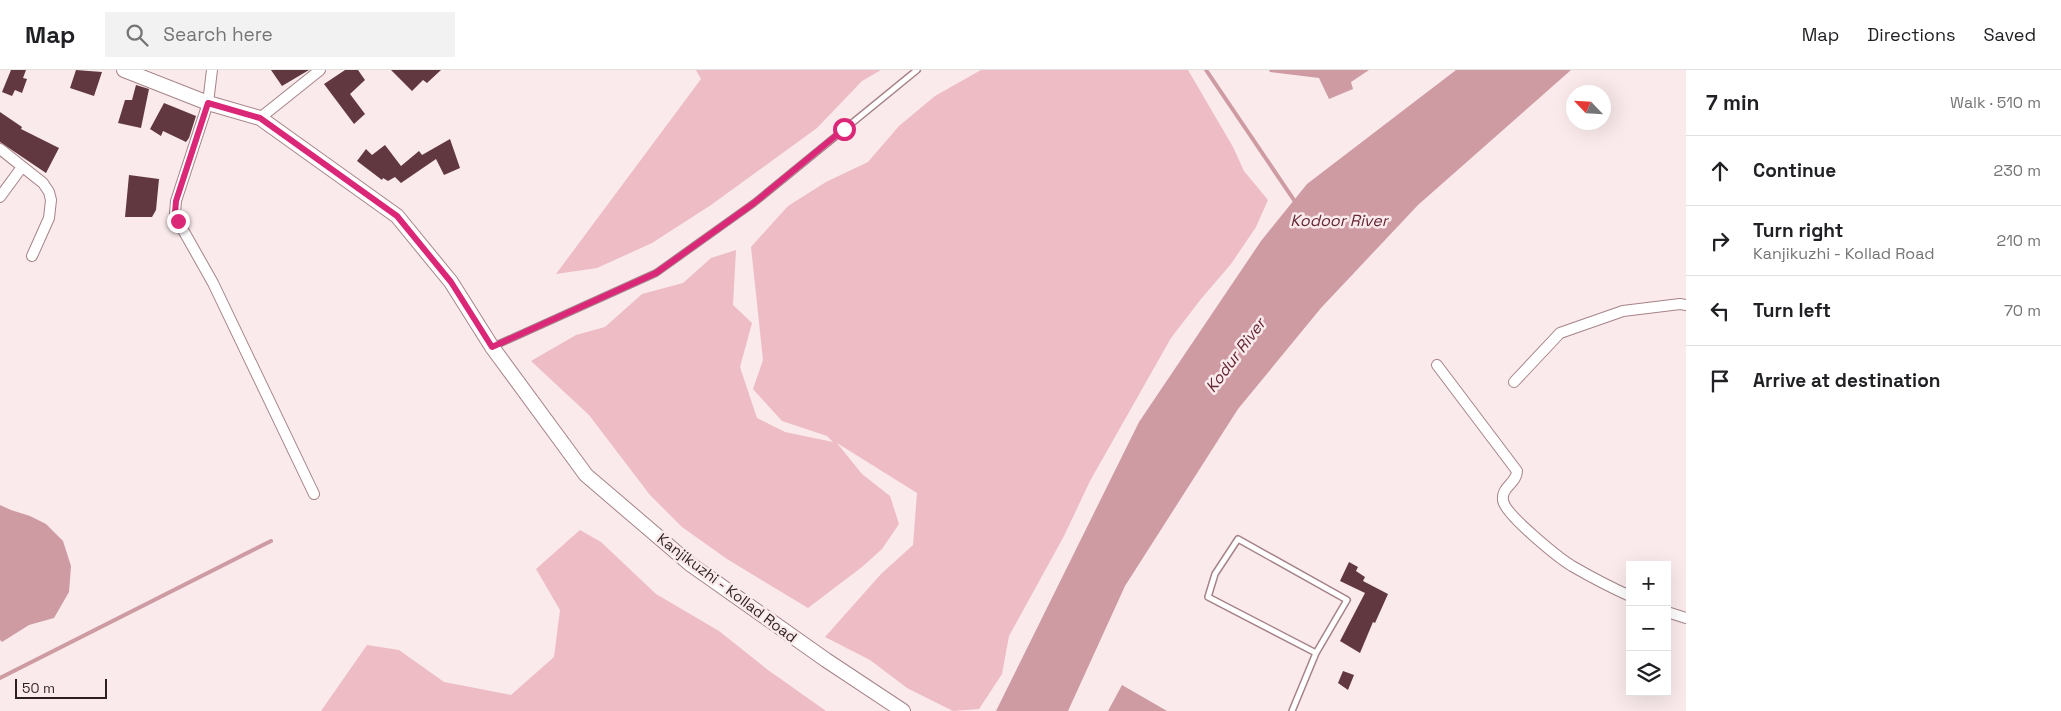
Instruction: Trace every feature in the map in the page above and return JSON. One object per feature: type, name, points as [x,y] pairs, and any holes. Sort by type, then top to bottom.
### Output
[{"type":"main road","name":"Kanjikuzhi - Kollad Road","points":[[124,70],[208,103],[260,118],[397,216],[451,282],[492,347],[586,475],[690,564],[826,660],[903,711]]},
{"type":"street","points":[[212,70],[208,103],[176,201],[175,213],[213,283],[274,414],[314,494]]},
{"type":"street","points":[[260,118],[320,70]]},
{"type":"street","points":[[0,149],[47,188],[51,200],[49,218],[32,256]]},
{"type":"street","points":[[0,197],[22,167]]},
{"type":"street","points":[[1514,382],[1560,333],[1623,311],[1680,304],[1686,305]]},
{"type":"street","points":[[1437,365],[1518,471],[1503,497],[1502,502],[1508,510],[1530,532],[1570,564],[1626,594]]},
{"type":"street","points":[[1671,613],[1686,618]]},
{"type":"lane","points":[[492,347],[656,273],[754,203],[917,70]]},
{"type":"lane","points":[[1292,711],[1316,652],[1347,600],[1238,539],[1215,574],[1208,597],[1316,652]]},
{"type":"shaded area","points":[[696,70],[881,70],[862,81],[817,128],[711,205],[652,243],[597,268],[556,274],[701,79]]},
{"type":"shaded area","points":[[981,70],[1188,70],[1233,147],[1244,171],[1268,200],[1256,227],[1231,264],[1171,338],[1090,481],[1064,536],[1009,636],[1002,674],[979,709],[953,711],[907,688],[870,660],[825,637],[881,574],[913,545],[917,493],[837,443],[862,474],[890,496],[899,524],[882,549],[862,567],[808,608],[727,559],[682,527],[650,495],[589,415],[531,361],[576,335],[605,327],[642,294],[683,283],[711,258],[736,250],[733,305],[752,323],[740,367],[757,418],[785,432],[833,442],[827,436],[782,421],[753,389],[763,360],[751,247],[788,206],[826,182],[868,162],[899,126],[935,96]]},
{"type":"shaded area","points":[[580,530],[601,542],[656,594],[719,631],[768,670],[826,711],[321,711],[367,645],[399,650],[444,682],[511,695],[554,657],[560,610],[536,569]]},
{"type":"water","points":[[1269,70],[1369,70],[1351,82],[1353,89],[1329,99],[1319,78],[1270,72]]},
{"type":"water","name":"Kodoor River","points":[[1456,70],[1571,70],[1418,205],[1321,308],[1238,409],[1125,586],[1068,711],[996,711],[1139,422],[1261,241],[1307,184]]},
{"type":"water","points":[[0,505],[46,524],[63,541],[71,566],[69,592],[54,618],[29,625],[2,642],[0,640]]},
{"type":"water","points":[[1122,685],[1167,711],[1108,711]]},
{"type":"building","points":[[11,70],[26,70],[23,78],[27,79],[22,93],[15,90],[12,96],[2,92]]},
{"type":"building","points":[[76,70],[102,72],[94,96],[70,88]]},
{"type":"building","points":[[271,70],[309,70],[282,86]]},
{"type":"building","points":[[345,70],[358,70],[365,80],[350,94],[365,114],[354,124],[324,84]]},
{"type":"building","points":[[391,70],[441,70],[427,83],[423,80],[412,91]]},
{"type":"building","points":[[136,85],[149,89],[141,128],[118,123],[125,100],[132,100]]},
{"type":"building","points":[[164,103],[196,116],[186,142],[163,131],[161,136],[150,129]]},
{"type":"building","points":[[0,112],[22,127],[21,129],[59,148],[46,173],[0,142]]},
{"type":"building","points":[[450,139],[460,168],[444,175],[436,159],[401,183],[395,177],[388,181],[383,178],[382,180],[357,161],[366,149],[372,155],[385,145],[401,166],[419,151],[422,155]]},
{"type":"building","points":[[129,175],[159,179],[156,210],[152,217],[125,217]]},
{"type":"building","points":[[1349,562],[1358,567],[1356,571],[1365,577],[1363,581],[1388,594],[1375,623],[1373,622],[1360,653],[1340,641],[1365,593],[1340,581]]},
{"type":"building","points":[[1343,671],[1354,675],[1348,690],[1338,683]]},
{"type":"waterway","points":[[1206,70],[1296,203]]},
{"type":"waterway","points":[[0,678],[271,541]]},
{"type":"route","points":[[178,221],[175,213],[176,201],[208,103],[260,118],[397,216],[451,282],[492,347],[656,273],[754,203],[844,129]]},
{"type":"water label","name":"Kodur River","points":[[1235,355]]}]
